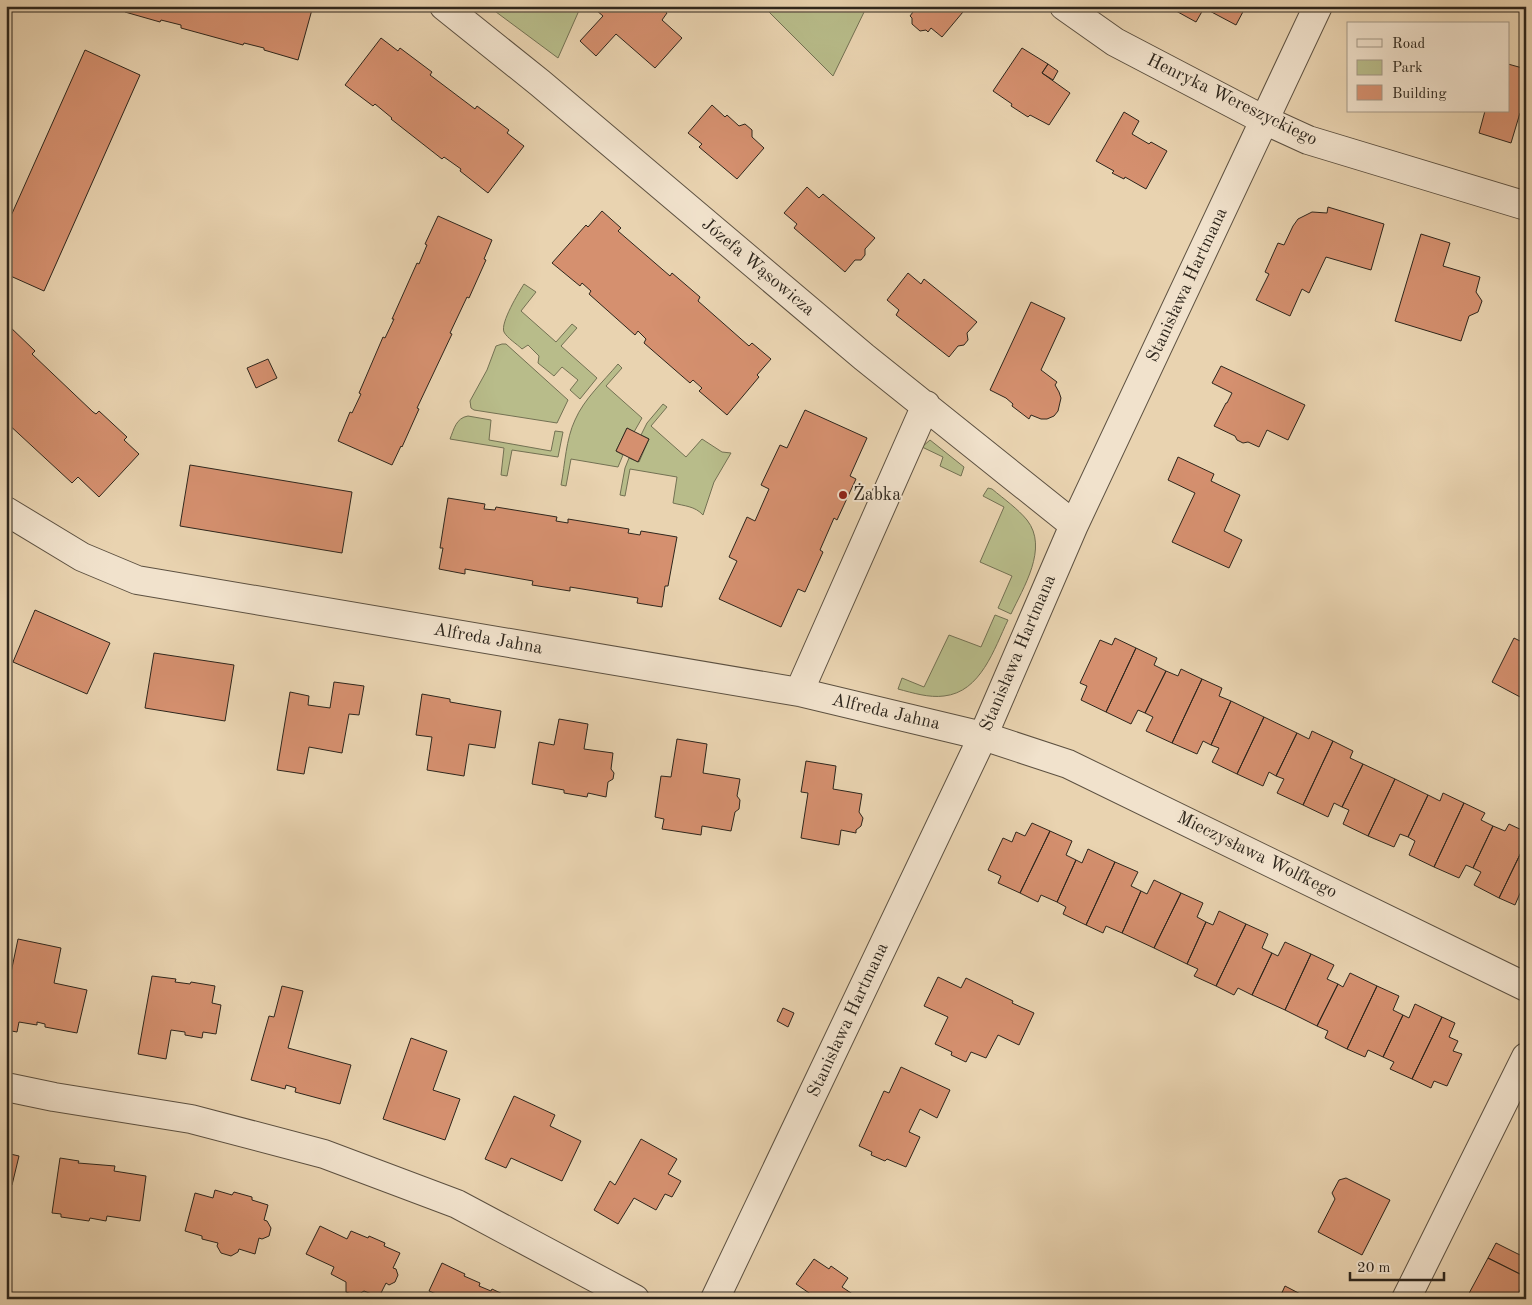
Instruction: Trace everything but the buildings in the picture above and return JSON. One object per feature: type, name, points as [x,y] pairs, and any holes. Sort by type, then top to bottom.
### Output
[{"type":"street","name":"Józefa Wąsowicza","points":[[444,6],[555,95],[864,357],[1074,525]]},
{"type":"street","name":"Henryka Wereszyckiego","points":[[1064,6],[1115,42],[1264,120],[1308,140],[1526,206]]},
{"type":"street","name":"Stanisława Hartmana","points":[[715,1299],[983,736],[1074,525],[1318,6]]},
{"type":"street","points":[[798,692],[926,405]]},
{"type":"street","name":"Alfreda Jahna","points":[[6,511],[82,557],[137,580],[798,692],[983,736]]},
{"type":"street","name":"Mieczysława Wolfkego","points":[[983,736],[1068,764],[1526,987]]},
{"type":"street","points":[[1406,1299],[1526,1057]]},
{"type":"street","points":[[6,1087],[54,1097],[191,1118],[324,1154],[457,1204],[635,1299]]},
{"type":"green space","points":[[488,6],[581,6],[558,58]]},
{"type":"green space","points":[[763,6],[867,6],[833,76]]},
{"type":"green space","points":[[524,284],[536,292],[521,311],[556,342],[572,324],[577,328],[561,346],[597,378],[580,399],[570,390],[578,380],[562,367],[554,376],[538,363],[539,356],[528,345],[522,349],[504,332],[507,315]]},
{"type":"green space","points":[[506,344],[568,400],[557,423],[471,408],[470,401],[487,370],[496,346]]},
{"type":"green space","points":[[618,364],[622,368],[606,386],[642,418],[634,432],[627,428],[616,451],[623,455],[618,467],[571,459],[566,486],[561,485],[568,443],[575,420],[589,398]]},
{"type":"green space","points":[[663,404],[667,407],[651,426],[686,457],[702,439],[722,452],[731,453],[714,482],[703,515],[693,508],[673,503],[677,477],[630,469],[625,496],[620,495],[625,468],[629,458],[639,462],[649,439],[641,435],[647,423]]},
{"type":"green space","points":[[468,416],[491,420],[489,440],[551,451],[555,431],[563,432],[558,457],[512,450],[507,476],[501,475],[504,448],[450,439],[458,422]]},
{"type":"green space","points":[[930,440],[964,467],[961,476],[940,466],[943,457],[922,447]]},
{"type":"green space","points":[[988,488],[992,489],[1019,512],[1027,520],[1033,531],[1035,555],[1032,568],[1011,614],[998,608],[1012,576],[980,562],[1004,507],[983,496]]},
{"type":"green space","points":[[995,615],[1008,620],[985,667],[968,687],[957,693],[944,696],[921,695],[898,689],[902,678],[924,687],[949,635],[981,647]]},
{"type":"place","name":"Żabka","points":[[843,495]]}]
